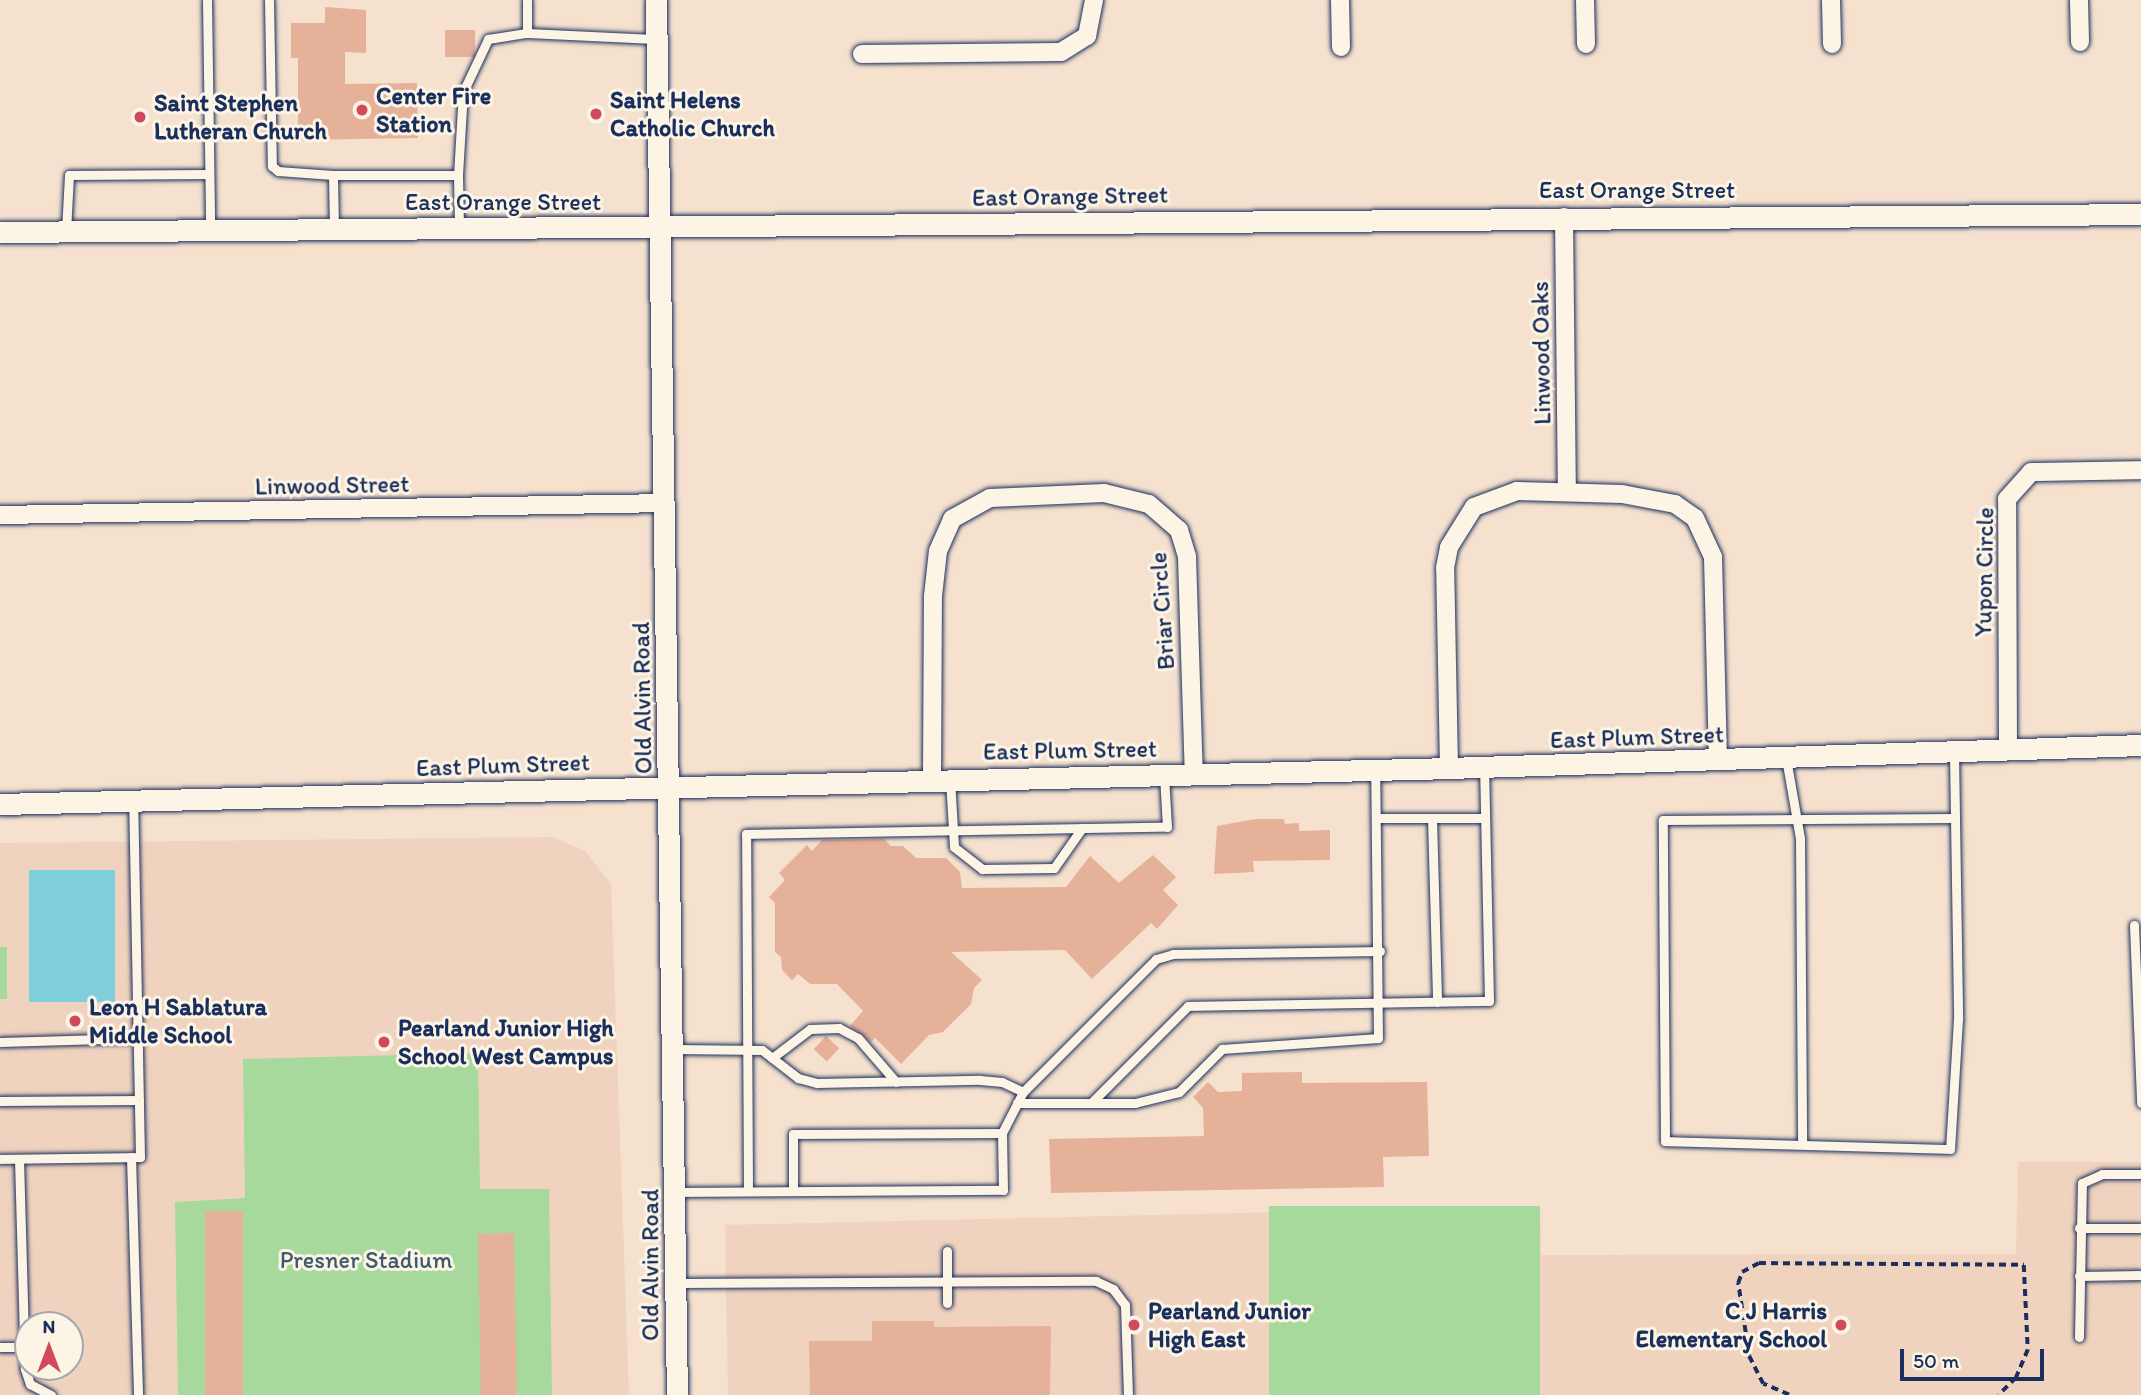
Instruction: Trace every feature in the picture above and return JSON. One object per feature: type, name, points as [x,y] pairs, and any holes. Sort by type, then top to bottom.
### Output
[{"type":"street","name":"Old Alvin Road","points":[[656,0],[674,1049],[677,1395]]},
{"type":"street","points":[[862,54],[1061,52],[1087,36],[1094,0]]},
{"type":"street","points":[[1340,0],[1341,47]]},
{"type":"street","points":[[1585,0],[1586,44]]},
{"type":"street","points":[[1831,0],[1832,44]]},
{"type":"street","points":[[2078,0],[2080,42]]},
{"type":"street","name":"East Orange Street","points":[[0,232],[2141,214]]},
{"type":"street","name":"Linwood Oaks","points":[[1563,217],[1567,489]]},
{"type":"street","name":"Yupon Circle","points":[[2008,749],[2007,499],[2031,472],[2141,470]]},
{"type":"street","points":[[1449,768],[1445,568],[1457,528],[1474,507],[1491,498],[1517,491],[1567,489],[1675,504],[1695,518],[1706,536],[1713,557],[1718,761]]},
{"type":"street","name":"Briar Circle","points":[[941,778],[933,596],[938,551],[952,519],[990,498],[1104,493],[1149,504],[1179,530],[1185,548],[1194,774]]},
{"type":"street","name":"Linwood Street","points":[[0,515],[665,503]]},
{"type":"street","name":"East Plum Street","points":[[0,804],[941,778],[1718,761],[2141,745]]},
{"type":"lane","points":[[207,0],[210,230]]},
{"type":"lane","points":[[269,0],[272,166],[278,171],[333,175],[458,175]]},
{"type":"lane","points":[[527,0],[527,33]]},
{"type":"lane","points":[[459,229],[458,175],[463,92],[488,39],[527,33],[656,39]]},
{"type":"lane","points":[[66,231],[69,175],[209,174]]},
{"type":"lane","points":[[333,175],[335,229]]},
{"type":"lane","points":[[1954,751],[1955,818],[1958,1019],[1950,1149],[1802,1142],[1665,1141],[1663,820],[1955,818]]},
{"type":"lane","points":[[1786,758],[1794,818],[1800,838],[1802,1142]]},
{"type":"lane","points":[[1091,1103],[1188,1006],[1270,1002],[1381,1005],[1489,1001],[1485,767]]},
{"type":"lane","points":[[1017,1103],[1135,1103],[1179,1093],[1222,1049],[1233,1046],[1378,1038],[1381,1005],[1375,770]]},
{"type":"lane","points":[[748,1191],[746,834],[1167,827],[1164,775]]},
{"type":"lane","points":[[941,778],[954,847],[982,869],[1054,868],[1082,828]]},
{"type":"lane","points":[[0,1159],[140,1157],[133,801]]},
{"type":"lane","points":[[1377,818],[1485,818]]},
{"type":"lane","points":[[1432,818],[1437,1002]]},
{"type":"lane","points":[[2134,925],[2141,1102]]},
{"type":"lane","points":[[676,1192],[1003,1190],[1002,1133],[1023,1092],[1156,959],[1173,954],[1380,951]]},
{"type":"lane","points":[[772,1058],[810,1029],[839,1028],[859,1038],[896,1082]]},
{"type":"lane","points":[[0,1042],[138,1038]]},
{"type":"lane","points":[[674,1049],[747,1047],[772,1058],[798,1078],[817,1083],[1002,1082],[1023,1092]]},
{"type":"lane","points":[[0,1101],[139,1100]]},
{"type":"lane","points":[[793,1191],[793,1134],[1002,1133]]},
{"type":"lane","points":[[131,1157],[138,1395]]},
{"type":"lane","points":[[19,1159],[23,1311]]},
{"type":"lane","points":[[2079,1337],[2078,1228],[2082,1183],[2102,1174],[2141,1174]]},
{"type":"lane","points":[[2078,1228],[2141,1228]]},
{"type":"lane","points":[[947,1251],[947,1303]]},
{"type":"lane","points":[[2078,1276],[2141,1275]]},
{"type":"lane","points":[[677,1283],[1096,1281],[1113,1289],[1125,1305],[1128,1395]]},
{"type":"lane","points":[[30,1381],[30,1384],[51,1395]]},
{"type":"path","points":[[1789,1395],[1763,1384],[1749,1356],[1738,1283],[1742,1272],[1759,1263],[2024,1265],[2028,1350],[2016,1378],[1999,1395]]},
{"type":"shaded area","name":"Pearland Junior High School West Campus","points":[[552,837],[585,851],[611,884],[629,1395],[0,1395],[0,843]]},
{"type":"shaded area","name":"Pearland Junior High East","points":[[2018,1162],[2141,1162],[2141,1395],[728,1395],[725,1225],[1540,1206],[1541,1255],[2016,1254]]},
{"type":"green space","points":[[0,947],[7,947],[7,999],[0,999]]},
{"type":"green space","name":"Presner Stadium","points":[[478,1053],[480,1189],[549,1189],[552,1395],[178,1395],[175,1202],[245,1198],[243,1059]]},
{"type":"green space","points":[[1269,1206],[1540,1206],[1540,1395],[1269,1395]]},
{"type":"water","points":[[29,870],[115,870],[115,1002],[29,1002]]},
{"type":"building","points":[[325,7],[366,10],[366,53],[345,52],[345,84],[417,83],[418,138],[298,140],[298,58],[291,58],[291,23],[325,23]]},
{"type":"building","points":[[445,30],[475,30],[475,57],[445,57]]},
{"type":"building","points":[[1256,819],[1284,819],[1285,824],[1299,823],[1299,831],[1330,830],[1330,860],[1253,861],[1254,872],[1214,874],[1217,826]]},
{"type":"building","points":[[884,839],[891,846],[903,846],[916,858],[946,858],[960,872],[962,888],[1066,887],[1090,856],[1119,883],[1153,855],[1176,877],[1163,890],[1178,905],[1157,929],[1151,923],[1092,979],[1065,950],[951,952],[982,980],[974,988],[971,1004],[943,1032],[929,1035],[901,1064],[875,1038],[871,1042],[850,1026],[863,1011],[837,984],[810,984],[798,974],[792,980],[782,970],[781,957],[775,952],[775,903],[769,897],[785,880],[779,873],[807,845],[812,851],[822,840]]},
{"type":"building","points":[[826,1036],[839,1048],[827,1061],[814,1049]]},
{"type":"building","points":[[1302,1072],[1302,1083],[1427,1082],[1429,1156],[1383,1157],[1384,1187],[1051,1193],[1049,1139],[1204,1136],[1203,1108],[1193,1097],[1208,1082],[1218,1092],[1242,1091],[1242,1073]]},
{"type":"building","points":[[205,1211],[243,1211],[243,1395],[205,1395]]},
{"type":"building","points":[[514,1233],[517,1395],[481,1395],[478,1234]]},
{"type":"building","points":[[872,1321],[934,1321],[934,1327],[1051,1326],[1050,1395],[810,1395],[809,1341],[872,1341]]},
{"type":"place","name":"Center Fire Station","points":[[362,110]]},
{"type":"place","name":"Saint Helens Catholic Church","points":[[596,114]]},
{"type":"place","name":"Saint Stephen Lutheran Church","points":[[140,117]]},
{"type":"place","name":"Leon H Sablatura Middle School","points":[[75,1021]]},
{"type":"place","name":"Pearland Junior High School West Campus","points":[[384,1042]]},
{"type":"place","name":"Pearland Junior High East","points":[[1134,1325]]},
{"type":"place","name":"C J Harris Elementary School","points":[[1841,1325]]}]
